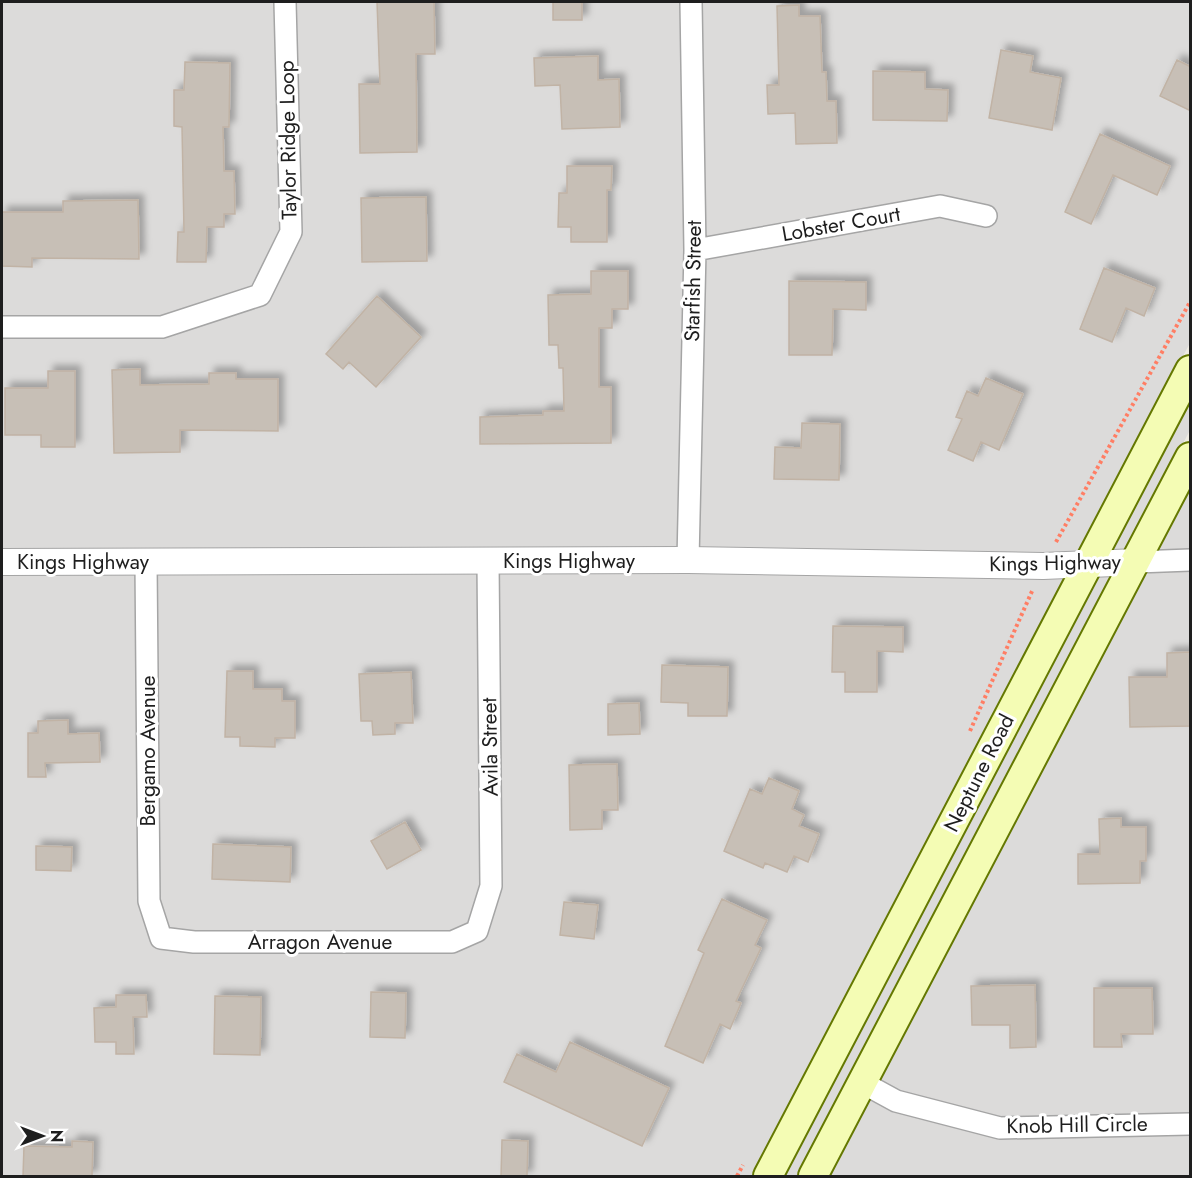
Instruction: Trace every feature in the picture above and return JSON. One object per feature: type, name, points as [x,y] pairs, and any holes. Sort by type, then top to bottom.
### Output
[{"type":"main road","name":"Neptune Road","points":[[768,1176],[1087,564],[1191,370]]},
{"type":"main road","name":"Neptune Road","points":[[813,1176],[1191,457]]},
{"type":"street","name":"Taylor Ridge Loop","points":[[2,327],[162,327],[260,295],[291,232],[285,2]]},
{"type":"street","name":"Starfish Street","points":[[688,560],[695,250],[692,2]]},
{"type":"street","name":"Lobster Court","points":[[695,250],[940,206],[986,216]]},
{"type":"street","name":"Kings Highway","points":[[2,562],[688,560],[1043,566],[1137,562]]},
{"type":"street","points":[[1137,562],[1191,560]]},
{"type":"street","name":"Avila Street","points":[[477,931],[491,886],[488,561]]},
{"type":"street","name":"Bergamo Avenue","points":[[146,562],[149,901],[161,938]]},
{"type":"street","name":"Arragon Avenue","points":[[161,938],[194,942],[452,942],[477,931]]},
{"type":"street","name":"Knob Hill Circle","points":[[863,1083],[896,1101],[1000,1128],[1191,1124]]},
{"type":"path","points":[[966,741],[1043,566],[1191,302]]},
{"type":"path","points":[[737,1176],[748,1156]]},
{"type":"shaded area","points":[[2,2],[1190,2],[1190,343],[1078,553],[2,551]]},
{"type":"shaded area","points":[[1190,397],[1190,430],[1128,551],[1107,552]]},
{"type":"shaded area","points":[[1190,484],[1190,1176],[828,1176],[1143,577],[1150,573],[1150,565]]},
{"type":"shaded area","points":[[688,571],[1066,576],[754,1176],[2,1176],[2,574]]},
{"type":"shaded area","points":[[1115,574],[800,1176],[783,1176],[1095,575]]},
{"type":"building","points":[[377,2],[434,2],[435,54],[416,54],[417,152],[360,153],[359,84],[380,84]]},
{"type":"building","points":[[553,2],[582,2],[582,20],[553,20]]},
{"type":"building","points":[[799,5],[799,16],[820,16],[822,72],[826,72],[827,101],[836,101],[837,143],[796,144],[795,113],[768,114],[767,85],[779,85],[777,6]]},
{"type":"building","points":[[1001,50],[1033,56],[1030,72],[1061,78],[1052,130],[989,118]]},
{"type":"building","points":[[598,56],[598,80],[619,79],[620,127],[562,129],[560,85],[535,86],[534,58]]},
{"type":"building","points":[[1177,60],[1191,67],[1191,111],[1160,96]]},
{"type":"building","points":[[185,62],[230,63],[229,127],[223,127],[224,171],[234,171],[235,214],[224,214],[224,227],[207,227],[206,262],[177,262],[178,232],[184,232],[182,127],[174,126],[174,90],[184,90]]},
{"type":"building","points":[[873,71],[925,72],[925,89],[948,90],[947,121],[873,120]]},
{"type":"building","points":[[1100,134],[1170,166],[1157,195],[1113,175],[1091,224],[1065,212]]},
{"type":"building","points":[[567,166],[612,166],[611,190],[607,190],[607,242],[571,242],[571,227],[558,227],[559,193],[567,193]]},
{"type":"building","points":[[426,197],[427,261],[362,262],[361,198]]},
{"type":"building","points":[[138,200],[139,259],[32,258],[32,267],[2,266],[2,212],[63,212],[63,201]]},
{"type":"building","points":[[1104,268],[1155,288],[1144,316],[1126,308],[1112,342],[1080,329]]},
{"type":"building","points":[[591,271],[628,271],[628,309],[612,309],[612,328],[599,328],[599,387],[611,387],[611,443],[480,444],[480,417],[543,415],[543,411],[564,411],[563,368],[559,368],[558,345],[549,345],[548,295],[591,294]]},
{"type":"building","points":[[789,281],[866,282],[866,310],[833,309],[832,355],[789,355]]},
{"type":"building","points":[[377,296],[421,337],[376,387],[349,362],[343,369],[326,354]]},
{"type":"building","points":[[140,369],[140,385],[209,384],[209,373],[236,373],[236,379],[278,379],[278,431],[180,430],[180,452],[114,453],[112,370]]},
{"type":"building","points":[[48,371],[75,371],[75,447],[41,447],[41,435],[5,435],[5,388],[48,388]]},
{"type":"building","points":[[986,378],[1023,394],[999,450],[981,442],[973,461],[948,450],[962,419],[956,417],[967,391],[978,396]]},
{"type":"building","points":[[802,423],[840,424],[839,480],[774,479],[775,447],[801,448]]},
{"type":"building","points":[[833,626],[903,627],[903,652],[877,651],[877,692],[845,692],[845,672],[832,672]]},
{"type":"building","points":[[1191,652],[1191,726],[1130,727],[1129,677],[1167,677],[1167,653]]},
{"type":"building","points":[[662,665],[728,667],[727,716],[688,716],[688,703],[661,702]]},
{"type":"building","points":[[227,671],[253,671],[253,689],[282,689],[282,701],[295,701],[295,738],[275,738],[275,747],[240,746],[240,737],[225,737]]},
{"type":"building","points":[[411,672],[413,723],[395,723],[395,734],[373,735],[372,721],[361,721],[359,674]]},
{"type":"building","points":[[639,703],[640,734],[608,735],[608,704]]},
{"type":"building","points":[[68,720],[68,734],[99,733],[100,762],[45,763],[46,777],[28,777],[28,733],[38,733],[38,721]]},
{"type":"building","points":[[617,764],[618,810],[602,810],[602,829],[570,830],[569,765]]},
{"type":"building","points":[[769,778],[799,791],[792,809],[804,815],[799,826],[819,834],[808,862],[794,856],[787,872],[765,863],[763,868],[724,851],[750,789],[762,794]]},
{"type":"building","points":[[1121,818],[1121,827],[1146,827],[1146,861],[1140,861],[1140,883],[1078,884],[1078,854],[1100,854],[1099,819]]},
{"type":"building","points":[[405,822],[421,850],[387,869],[371,841]]},
{"type":"building","points":[[213,844],[291,847],[290,882],[212,879]]},
{"type":"building","points":[[36,846],[72,847],[71,871],[36,870]]},
{"type":"building","points":[[722,899],[767,920],[755,945],[761,948],[736,1001],[741,1003],[730,1029],[720,1024],[703,1063],[665,1046],[704,953],[698,950]]},
{"type":"building","points":[[564,902],[598,905],[594,939],[560,935]]},
{"type":"building","points":[[1035,985],[1036,1047],[1010,1048],[1010,1025],[972,1025],[971,986]]},
{"type":"building","points":[[1094,988],[1152,988],[1153,1034],[1121,1034],[1122,1047],[1094,1047]]},
{"type":"building","points":[[371,992],[406,993],[405,1038],[370,1037]]},
{"type":"building","points":[[116,995],[146,995],[147,1017],[133,1017],[134,1054],[116,1054],[116,1042],[95,1042],[94,1008],[116,1007]]},
{"type":"building","points":[[215,996],[261,997],[260,1055],[214,1054]]},
{"type":"building","points":[[570,1042],[669,1088],[642,1146],[504,1082],[517,1054],[556,1072]]},
{"type":"building","points":[[502,1140],[528,1141],[527,1176],[501,1176]]},
{"type":"building","points":[[72,1141],[93,1142],[92,1176],[23,1176],[24,1146],[72,1147]]}]
